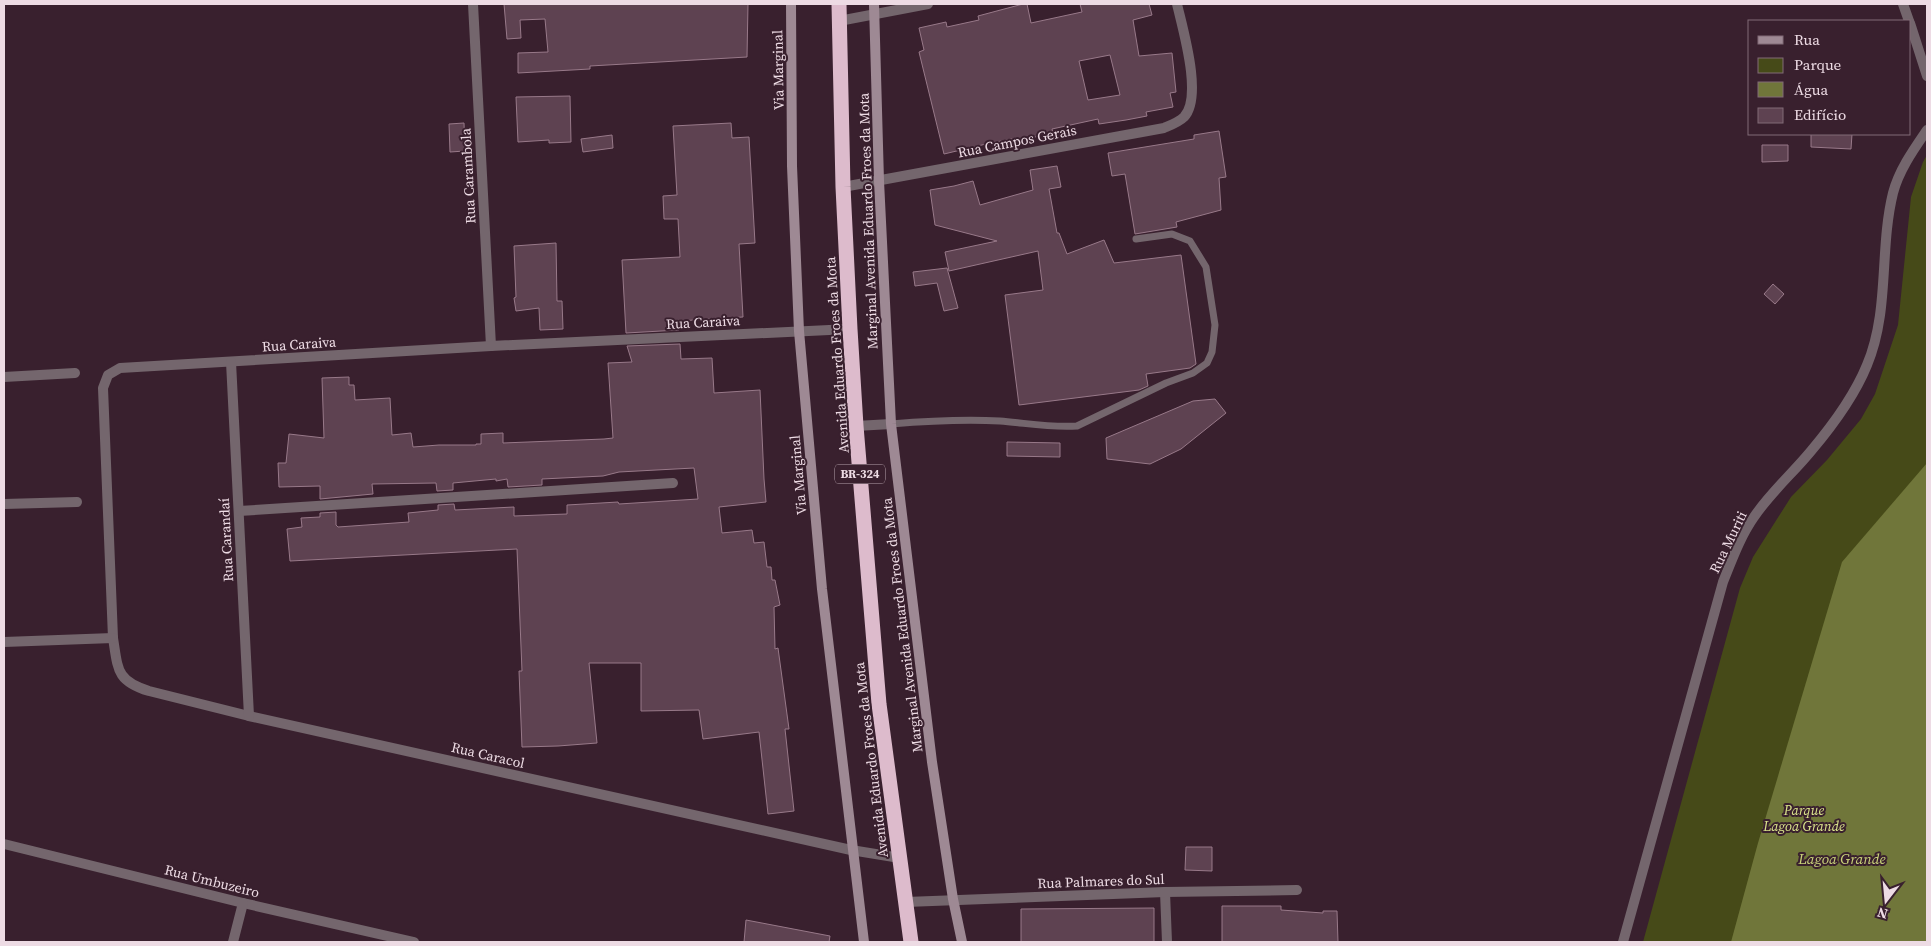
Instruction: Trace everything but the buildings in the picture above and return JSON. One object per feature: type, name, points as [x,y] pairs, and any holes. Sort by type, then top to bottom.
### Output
[{"type":"highway","name":"Avenida Eduardo Froes da Mota","points":[[839,4],[844,187],[856,426],[879,704],[911,942]]},
{"type":"street","name":"Rua Carambola","points":[[473,4],[491,346]]},
{"type":"street","name":"Via Marginal","points":[[791,4],[792,166],[799,331],[822,589],[851,850],[864,942]]},
{"type":"street","points":[[839,21],[874,9],[928,4]]},
{"type":"street","name":"Rua Campos Gerais","points":[[844,187],[1164,128],[1184,118],[1193,98],[1193,83],[1178,4]]},
{"type":"street","points":[[1904,4],[1909,20]]},
{"type":"street","name":"Marginal Avenida Eduardo Froes da Mota","points":[[874,9],[879,181],[891,424],[932,762],[953,899],[962,942]]},
{"type":"street","points":[[1911,25],[1927,76]]},
{"type":"street","name":"Rua Muriti","points":[[1623,942],[1723,582],[1736,550],[1754,517],[1812,451],[1844,409],[1867,365],[1880,322],[1887,236],[1894,192],[1910,155],[1927,130]]},
{"type":"street","name":"Rua Caraiva","points":[[123,678],[118,668],[113,638],[103,388],[108,375],[120,368],[491,346],[850,329]]},
{"type":"street","name":"Rua Carandaí","points":[[231,362],[249,716]]},
{"type":"street","points":[[4,378],[75,373]]},
{"type":"street","points":[[856,426],[891,424]]},
{"type":"street","points":[[238,511],[673,482]]},
{"type":"street","points":[[4,504],[77,502]]},
{"type":"street","points":[[4,642],[113,638]]},
{"type":"street","name":"Rua Caracol","points":[[123,678],[134,687],[249,716],[851,850],[900,858]]},
{"type":"street","name":"Rua Umbuzeiro","points":[[4,844],[243,903],[414,942]]},
{"type":"street","name":"Rua Palmares do Sul","points":[[906,902],[1165,892],[1297,890]]},
{"type":"street","points":[[1165,892],[1167,942]]},
{"type":"street","points":[[233,942],[243,903]]},
{"type":"lane","points":[[891,424],[945,420],[999,421],[1064,427],[1077,426],[1166,383],[1193,373],[1207,363],[1212,352],[1215,325],[1206,267],[1190,241],[1172,234],[1136,239]]},
{"type":"green space","name":"Parque Lagoa Grande","points":[[1927,155],[1927,942],[1643,942],[1740,588],[1753,557],[1791,497],[1827,460],[1861,419],[1875,394],[1898,325],[1911,197]]},
{"type":"water","name":"Lagoa Grande","points":[[1927,463],[1927,942],[1731,942],[1758,843],[1842,562]]}]
